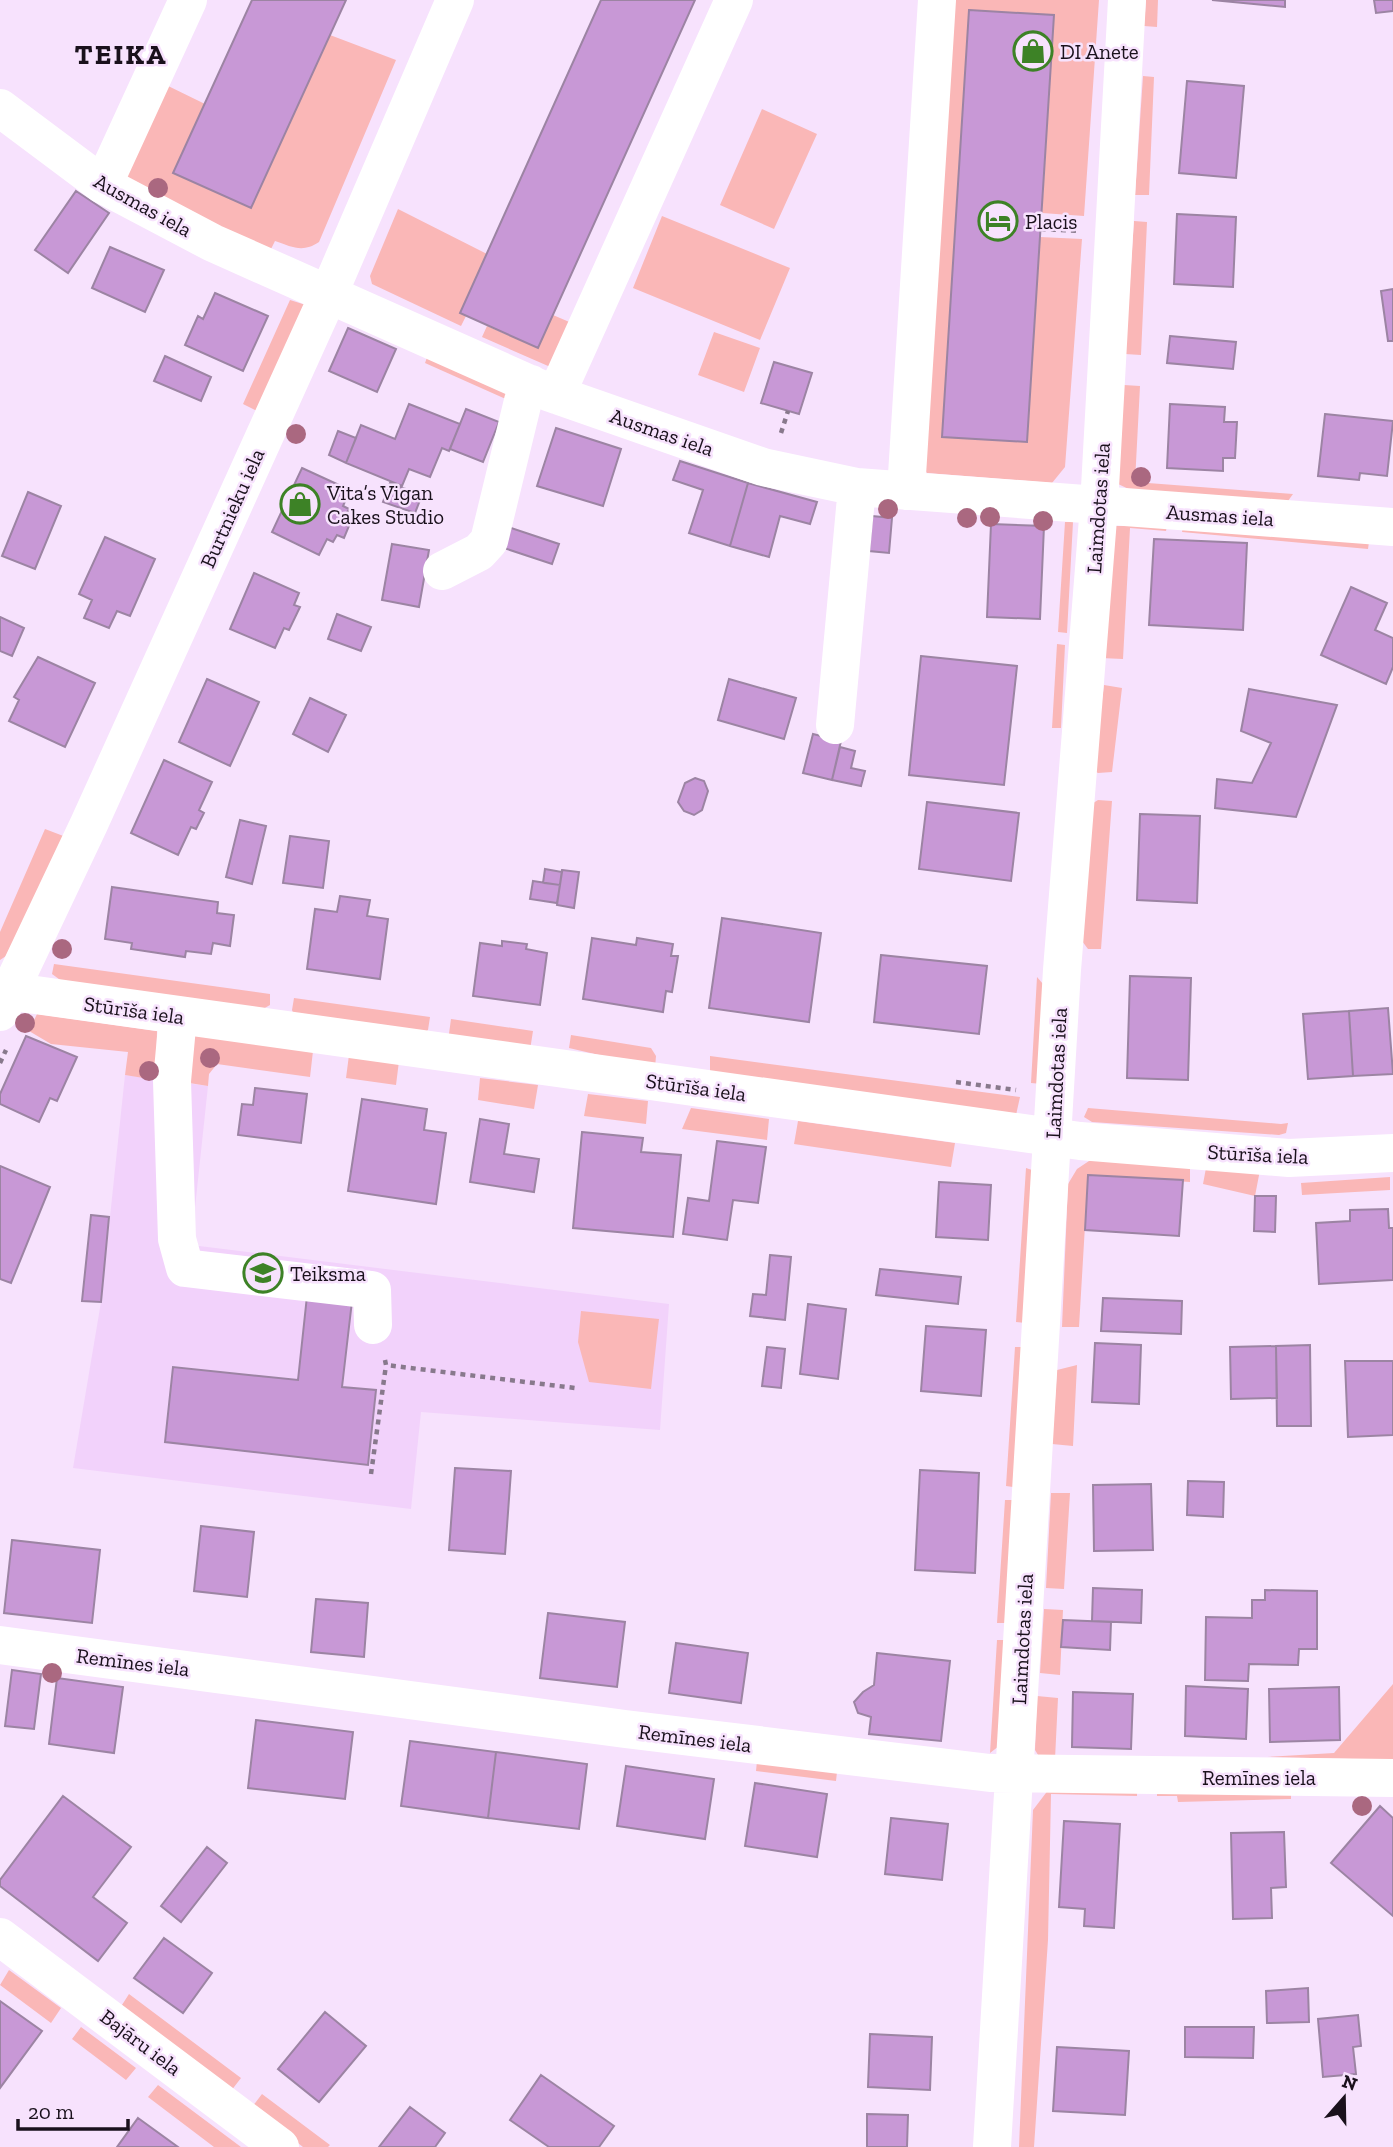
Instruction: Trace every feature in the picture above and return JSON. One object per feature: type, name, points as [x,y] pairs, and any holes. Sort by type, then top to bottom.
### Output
[{"type":"street","points":[[103,185],[188,0]]},
{"type":"street","name":"Burtnieku iela","points":[[3,998],[89,824],[327,295],[454,0]]},
{"type":"street","points":[[442,571],[479,552],[489,541],[523,401],[543,390],[734,0]]},
{"type":"street","points":[[906,491],[937,0]]},
{"type":"street","name":"Laimdotas iela","points":[[992,2147],[1055,1096],[1099,506],[1127,0]]},
{"type":"street","name":"Ausmas iela","points":[[0,108],[103,185],[213,243],[543,390],[763,467],[857,487],[1393,527]]},
{"type":"street","points":[[835,725],[857,487]]},
{"type":"street","name":"Stūrīša iela","points":[[3,998],[178,1016],[1080,1141],[1267,1157],[1393,1153]]},
{"type":"street","points":[[178,1016],[172,1081],[177,1239],[185,1268],[372,1290],[373,1325]]},
{"type":"street","name":"Remīnes iela","points":[[0,1645],[836,1756],[1016,1775],[1393,1778]]},
{"type":"street","name":"Bajāru iela","points":[[0,1937],[280,2147]]},
{"type":"path","points":[[943,1080],[1055,1096]]},
{"type":"path","points":[[371,1474],[386,1364],[373,1325]]},
{"type":"path","points":[[386,1364],[575,1388]]},
{"type":"shaded area","points":[[944,0],[1099,0],[1084,216],[1042,213],[1054,15],[969,10],[942,436],[1027,442],[1040,237],[1082,239],[1065,467],[1052,483],[927,473],[923,468]]},
{"type":"shaded area","points":[[1146,0],[1158,0],[1157,27],[1144,26]]},
{"type":"shaded area","points":[[330,35],[396,60],[319,242],[303,248],[275,241],[269,253],[115,180],[160,82],[205,104],[174,173],[251,208]]},
{"type":"shaded area","points":[[1143,76],[1154,77],[1149,195],[1135,195]]},
{"type":"shaded area","points":[[762,109],[817,134],[774,229],[720,205]]},
{"type":"shaded area","points":[[398,209],[487,254],[460,313],[466,316],[461,326],[372,284],[370,276]]},
{"type":"shaded area","points":[[662,216],[790,268],[760,340],[633,288]]},
{"type":"shaded area","points":[[1134,221],[1147,222],[1141,355],[1125,354]]},
{"type":"shaded area","points":[[290,300],[309,306],[263,414],[243,404]]},
{"type":"shaded area","points":[[553,315],[574,324],[555,369],[482,337],[487,326],[538,348]]},
{"type":"shaded area","points":[[714,332],[760,348],[744,392],[698,375]]},
{"type":"shaded area","points":[[429,352],[508,386],[508,400],[425,363]]},
{"type":"shaded area","points":[[1124,385],[1140,386],[1135,482],[1293,494],[1288,501],[1135,492],[1116,483]]},
{"type":"shaded area","points":[[1065,522],[1073,522],[1067,633],[1058,632]]},
{"type":"shaded area","points":[[1116,526],[1167,526],[1166,531],[1130,528],[1123,659],[1101,658]]},
{"type":"shaded area","points":[[1183,527],[1369,542],[1368,549],[1182,532]]},
{"type":"shaded area","points":[[1057,644],[1065,645],[1061,728],[1052,728]]},
{"type":"shaded area","points":[[1104,685],[1122,688],[1112,772],[1098,773],[1093,770]]},
{"type":"shaded area","points":[[1098,800],[1112,801],[1101,949],[1088,949],[1082,941],[1090,805]]},
{"type":"shaded area","points":[[45,829],[66,837],[9,954],[0,960],[0,932]]},
{"type":"shaded area","points":[[54,964],[270,994],[270,1005],[263,1009],[63,982],[52,974]]},
{"type":"shaded area","points":[[1037,977],[1049,991],[1042,1084],[1031,1083]]},
{"type":"shaded area","points":[[294,998],[430,1017],[428,1030],[422,1035],[295,1018],[292,1010]]},
{"type":"shaded area","points":[[37,1014],[157,1031],[156,1080],[125,1075],[128,1052],[51,1044],[29,1031]]},
{"type":"shaded area","points":[[451,1019],[533,1031],[530,1050],[448,1041]]},
{"type":"shaded area","points":[[189,1035],[313,1051],[310,1077],[217,1064],[209,1074],[208,1086],[183,1082]]},
{"type":"shaded area","points":[[571,1035],[651,1048],[656,1056],[655,1068],[569,1048]]},
{"type":"shaded area","points":[[349,1055],[399,1061],[396,1085],[346,1078]]},
{"type":"shaded area","points":[[710,1056],[1020,1097],[1016,1115],[710,1072]]},
{"type":"shaded area","name":"Teiksma","points":[[125,1075],[208,1086],[191,1245],[669,1304],[660,1430],[421,1412],[411,1509],[73,1468],[101,1302]]},
{"type":"shaded area","points":[[480,1078],[538,1085],[534,1109],[478,1100]]},
{"type":"shaded area","points":[[588,1094],[648,1101],[646,1124],[584,1116]]},
{"type":"shaded area","points":[[691,1108],[769,1119],[767,1140],[682,1129]]},
{"type":"shaded area","points":[[1088,1108],[1288,1123],[1286,1133],[1279,1135],[1092,1122],[1084,1117]]},
{"type":"shaded area","points":[[798,1121],[955,1143],[951,1167],[794,1144]]},
{"type":"shaded area","points":[[1095,1157],[1190,1165],[1190,1182],[1088,1175],[1079,1327],[1062,1327],[1068,1184],[1077,1169]]},
{"type":"shaded area","points":[[1026,1168],[1035,1171],[1026,1323],[1016,1322]]},
{"type":"shaded area","points":[[1206,1168],[1260,1170],[1255,1196],[1203,1184]]},
{"type":"shaded area","points":[[1390,1177],[1390,1190],[1302,1195],[1301,1183]]},
{"type":"shaded area","points":[[581,1311],[659,1319],[651,1389],[589,1382],[578,1342]]},
{"type":"shaded area","points":[[1015,1347],[1022,1347],[1013,1487],[1006,1486]]},
{"type":"shaded area","points":[[1077,1365],[1073,1446],[1052,1444],[1057,1370]]},
{"type":"shaded area","points":[[1051,1493],[1070,1493],[1064,1589],[1046,1588]]},
{"type":"shaded area","points":[[1005,1500],[1013,1500],[1006,1623],[997,1623]]},
{"type":"shaded area","points":[[1044,1609],[1063,1610],[1060,1675],[1040,1673]]},
{"type":"shaded area","points":[[997,1640],[1006,1640],[999,1746],[990,1753]]},
{"type":"shaded area","points":[[1393,1684],[1393,1760],[1267,1757],[1334,1753]]},
{"type":"shaded area","points":[[1037,1696],[1058,1698],[1055,1759],[1043,1763],[1035,1750]]},
{"type":"shaded area","points":[[757,1761],[837,1772],[836,1781],[756,1771]]},
{"type":"shaded area","points":[[1052,1785],[1137,1788],[1137,1796],[1051,1794],[1048,1940],[1034,2147],[1019,2147],[1033,1810]]},
{"type":"shaded area","points":[[1157,1788],[1291,1789],[1291,1799],[1178,1802],[1177,1796],[1157,1796]]},
{"type":"shaded area","points":[[9,1970],[61,2008],[51,2023],[0,1985]]},
{"type":"shaded area","points":[[129,1994],[241,2078],[231,2091],[120,2008]]},
{"type":"shaded area","points":[[81,2027],[136,2068],[126,2080],[72,2039]]},
{"type":"shaded area","points":[[158,2085],[241,2147],[214,2147],[148,2097]]},
{"type":"shaded area","points":[[262,2094],[330,2145],[303,2147],[252,2107]]},
{"type":"building","points":[[252,0],[346,0],[251,208],[173,173]]},
{"type":"building","points":[[601,0],[695,0],[538,348],[460,313]]},
{"type":"building","points":[[1212,0],[1285,0],[1285,7]]},
{"type":"building","points":[[1374,0],[1393,0],[1393,11],[1376,13]]},
{"type":"building","name":"Placis","points":[[969,10],[1054,15],[1027,442],[942,437]]},
{"type":"building","points":[[1187,81],[1244,86],[1236,178],[1179,173]]},
{"type":"building","points":[[76,191],[109,213],[68,273],[35,250]]},
{"type":"building","points":[[1177,214],[1236,217],[1233,287],[1174,284]]},
{"type":"building","points":[[110,247],[164,270],[145,312],[92,288]]},
{"type":"building","points":[[1393,289],[1393,341],[1388,341],[1381,291]]},
{"type":"building","points":[[215,293],[268,316],[243,371],[185,345],[198,316],[203,319]]},
{"type":"building","points":[[348,328],[396,349],[377,392],[329,371]]},
{"type":"building","points":[[1170,336],[1236,342],[1233,369],[1167,363]]},
{"type":"building","points":[[165,356],[211,377],[201,401],[154,381]]},
{"type":"building","points":[[774,362],[812,373],[799,414],[761,403]]},
{"type":"building","points":[[409,404],[460,424],[449,451],[442,448],[430,477],[409,469],[402,486],[346,463],[361,425],[395,439]]},
{"type":"building","points":[[1170,404],[1225,407],[1224,422],[1237,422],[1235,458],[1223,458],[1223,471],[1167,468]]},
{"type":"building","points":[[466,409],[499,422],[483,462],[450,449]]},
{"type":"building","points":[[1325,414],[1393,421],[1387,476],[1360,473],[1359,480],[1318,476]]},
{"type":"building","points":[[556,428],[621,449],[603,506],[537,486]]},
{"type":"building","points":[[338,431],[356,438],[346,463],[329,455]]},
{"type":"building","points":[[680,461],[748,483],[730,546],[689,533],[703,490],[673,480]]},
{"type":"building","points":[[302,468],[350,490],[343,506],[349,509],[344,518],[351,521],[344,538],[337,535],[333,542],[327,539],[319,555],[272,532]]},
{"type":"building","points":[[390,483],[422,495],[415,513],[383,502]]},
{"type":"building","points":[[748,483],[817,502],[810,524],[780,516],[769,557],[730,546]]},
{"type":"building","points":[[28,492],[61,506],[35,569],[2,556]]},
{"type":"building","points":[[872,516],[892,518],[889,553],[869,551]]},
{"type":"building","points":[[991,524],[1044,526],[1040,619],[987,617]]},
{"type":"building","points":[[508,527],[559,544],[552,564],[504,548]]},
{"type":"building","points":[[105,537],[155,559],[130,616],[117,611],[109,628],[84,618],[92,600],[79,594]]},
{"type":"building","points":[[1154,539],[1247,543],[1243,630],[1149,625]]},
{"type":"building","points":[[392,544],[429,550],[419,607],[382,600]]},
{"type":"building","points":[[254,573],[299,593],[294,605],[300,607],[289,630],[284,628],[275,648],[230,629]]},
{"type":"building","points":[[1351,587],[1387,603],[1375,630],[1393,638],[1393,667],[1386,684],[1321,655]]},
{"type":"building","points":[[337,614],[371,627],[361,651],[328,639]]},
{"type":"building","points":[[0,617],[24,628],[12,656],[0,651]]},
{"type":"building","points":[[921,656],[1017,666],[1004,785],[909,775]]},
{"type":"building","points":[[38,657],[95,683],[65,747],[9,721],[19,700],[14,697]]},
{"type":"building","points":[[207,679],[259,702],[230,766],[179,742]]},
{"type":"building","points":[[729,679],[796,698],[784,739],[718,720]]},
{"type":"building","points":[[1249,689],[1337,705],[1296,817],[1215,808],[1217,779],[1252,783],[1271,743],[1241,731]]},
{"type":"building","points":[[310,698],[346,715],[328,752],[293,734]]},
{"type":"building","points":[[813,734],[841,741],[832,780],[803,773]]},
{"type":"building","points":[[840,747],[855,751],[851,768],[865,771],[861,786],[832,780]]},
{"type":"building","points":[[164,760],[212,782],[199,810],[204,813],[196,829],[191,827],[178,855],[131,833]]},
{"type":"building","points":[[695,778],[704,781],[708,791],[702,810],[694,815],[684,811],[678,802],[685,783]]},
{"type":"building","points":[[927,802],[1019,813],[1011,881],[919,869]]},
{"type":"building","points":[[1140,814],[1200,816],[1197,903],[1137,900]]},
{"type":"building","points":[[240,820],[266,826],[252,884],[226,877]]},
{"type":"building","points":[[290,836],[329,841],[323,888],[283,883]]},
{"type":"building","points":[[545,869],[562,872],[560,885],[543,883]]},
{"type":"building","points":[[562,870],[579,872],[574,908],[557,905]]},
{"type":"building","points":[[533,881],[560,885],[557,903],[530,899]]},
{"type":"building","points":[[112,887],[218,902],[217,913],[234,915],[230,946],[213,943],[211,954],[186,951],[185,957],[131,949],[132,943],[105,939]]},
{"type":"building","points":[[340,896],[370,900],[367,916],[388,919],[380,979],[307,969],[315,909],[337,912]]},
{"type":"building","points":[[722,918],[821,933],[809,1022],[709,1008]]},
{"type":"building","points":[[592,938],[636,945],[637,938],[673,944],[671,956],[678,956],[672,992],[666,991],[663,1012],[583,999]]},
{"type":"building","points":[[502,941],[527,944],[526,949],[547,953],[540,1005],[473,996],[480,943],[502,946]]},
{"type":"building","points":[[881,955],[987,966],[979,1034],[874,1022]]},
{"type":"building","points":[[1130,976],[1191,978],[1188,1080],[1127,1078]]},
{"type":"building","points":[[1388,1008],[1393,1074],[1353,1076],[1349,1011]]},
{"type":"building","points":[[1349,1011],[1353,1076],[1308,1079],[1303,1014]]},
{"type":"building","points":[[26,1036],[77,1057],[57,1101],[50,1098],[39,1122],[0,1104],[0,1094]]},
{"type":"building","points":[[255,1088],[307,1094],[301,1143],[238,1135],[242,1104],[253,1105]]},
{"type":"building","points":[[362,1099],[427,1109],[424,1130],[446,1133],[436,1204],[348,1191]]},
{"type":"building","points":[[480,1119],[509,1124],[504,1154],[539,1159],[534,1192],[470,1182]]},
{"type":"building","points":[[582,1132],[643,1138],[641,1152],[681,1155],[673,1237],[573,1228]]},
{"type":"building","points":[[717,1141],[766,1147],[758,1203],[733,1200],[727,1240],[683,1234],[688,1198],[709,1201]]},
{"type":"building","points":[[0,1166],[50,1187],[11,1283],[0,1279]]},
{"type":"building","points":[[1088,1175],[1183,1180],[1179,1236],[1085,1230]]},
{"type":"building","points":[[939,1182],[991,1185],[988,1240],[936,1237]]},
{"type":"building","points":[[1255,1196],[1276,1196],[1275,1232],[1254,1231]]},
{"type":"building","points":[[1388,1209],[1389,1228],[1393,1228],[1393,1280],[1319,1284],[1316,1223],[1350,1221],[1350,1210]]},
{"type":"building","points":[[91,1215],[109,1217],[101,1302],[82,1301]]},
{"type":"building","points":[[770,1255],[791,1257],[785,1320],[750,1316],[753,1294],[766,1295]]},
{"type":"building","points":[[880,1269],[961,1277],[958,1304],[876,1295]]},
{"type":"building","points":[[307,1296],[352,1301],[342,1387],[376,1390],[368,1465],[165,1442],[173,1367],[298,1380]]},
{"type":"building","points":[[1103,1298],[1182,1301],[1181,1334],[1101,1331]]},
{"type":"building","points":[[808,1304],[846,1309],[838,1379],[800,1374]]},
{"type":"building","points":[[926,1326],[986,1330],[981,1396],[921,1391]]},
{"type":"building","points":[[1095,1343],[1141,1345],[1139,1404],[1092,1402]]},
{"type":"building","points":[[1310,1345],[1311,1426],[1277,1426],[1276,1346]]},
{"type":"building","points":[[1276,1346],[1277,1398],[1231,1399],[1230,1347]]},
{"type":"building","points":[[767,1347],[785,1349],[781,1388],[762,1386]]},
{"type":"building","points":[[1345,1361],[1393,1361],[1393,1435],[1348,1437]]},
{"type":"building","points":[[455,1468],[511,1471],[505,1554],[449,1550]]},
{"type":"building","points":[[920,1470],[979,1473],[975,1573],[915,1570]]},
{"type":"building","points":[[1188,1481],[1224,1482],[1223,1517],[1187,1515]]},
{"type":"building","points":[[1151,1484],[1153,1550],[1094,1551],[1093,1485]]},
{"type":"building","points":[[201,1526],[254,1532],[247,1597],[194,1591]]},
{"type":"building","points":[[12,1540],[100,1550],[92,1623],[4,1613]]},
{"type":"building","points":[[1093,1588],[1142,1590],[1141,1623],[1092,1621]]},
{"type":"building","points":[[1265,1590],[1317,1591],[1317,1649],[1299,1649],[1298,1665],[1249,1664],[1248,1681],[1205,1680],[1206,1617],[1252,1618],[1252,1600],[1265,1600]]},
{"type":"building","points":[[316,1599],[368,1603],[364,1657],[311,1652]]},
{"type":"building","points":[[548,1613],[625,1622],[617,1687],[540,1678]]},
{"type":"building","points":[[1063,1620],[1111,1622],[1110,1650],[1061,1647]]},
{"type":"building","points":[[676,1643],[748,1653],[741,1703],[669,1693]]},
{"type":"building","points":[[877,1653],[950,1661],[941,1741],[869,1734],[871,1717],[858,1713],[854,1702],[874,1685]]},
{"type":"building","points":[[12,1670],[41,1674],[34,1729],[5,1726]]},
{"type":"building","points":[[57,1678],[123,1687],[114,1753],[49,1744]]},
{"type":"building","points":[[1186,1686],[1248,1689],[1246,1739],[1185,1736]]},
{"type":"building","points":[[1339,1687],[1340,1740],[1270,1742],[1269,1689]]},
{"type":"building","points":[[1073,1692],[1133,1694],[1131,1749],[1072,1747]]},
{"type":"building","points":[[256,1720],[353,1732],[345,1799],[248,1788]]},
{"type":"building","points":[[410,1741],[496,1752],[488,1818],[401,1806]]},
{"type":"building","points":[[496,1752],[587,1764],[579,1829],[488,1818]]},
{"type":"building","points":[[626,1766],[714,1779],[705,1839],[617,1826]]},
{"type":"building","points":[[755,1783],[827,1794],[817,1857],[745,1846]]},
{"type":"building","points":[[63,1796],[131,1847],[93,1897],[127,1923],[98,1961],[0,1886],[0,1880]]},
{"type":"building","points":[[1380,1806],[1393,1818],[1393,1916],[1331,1863]]},
{"type":"building","points":[[891,1818],[948,1824],[942,1880],[885,1874]]},
{"type":"building","points":[[1064,1821],[1120,1824],[1114,1928],[1084,1926],[1085,1909],[1059,1907]]},
{"type":"building","points":[[1284,1832],[1286,1887],[1271,1888],[1272,1918],[1233,1919],[1231,1833]]},
{"type":"building","points":[[207,1847],[227,1863],[181,1922],[161,1906]]},
{"type":"building","points":[[164,1938],[212,1973],[183,2013],[134,1978]]},
{"type":"building","points":[[1308,1988],[1309,2022],[1267,2023],[1266,1991]]},
{"type":"building","points":[[0,2001],[42,2031],[0,2088]]},
{"type":"building","points":[[325,2012],[366,2046],[319,2102],[278,2069]]},
{"type":"building","points":[[1358,2015],[1361,2046],[1353,2047],[1356,2074],[1323,2077],[1318,2019]]},
{"type":"building","points":[[1185,2027],[1254,2027],[1253,2058],[1185,2057]]},
{"type":"building","points":[[870,2034],[932,2037],[930,2090],[868,2087]]},
{"type":"building","points":[[1057,2047],[1129,2051],[1125,2115],[1053,2111]]},
{"type":"building","points":[[541,2075],[614,2126],[599,2147],[549,2147],[510,2120]]},
{"type":"building","points":[[410,2107],[445,2133],[435,2147],[379,2147]]},
{"type":"building","points":[[867,2114],[908,2115],[907,2147],[867,2147]]},
{"type":"building","points":[[138,2118],[178,2147],[117,2147]]},
{"type":"place","name":"DI Anete","points":[[1033,51]]},
{"type":"place","name":"Placis","points":[[998,221]]},
{"type":"place","name":"Vita’s Vigan Cakes Studio","points":[[300,504]]},
{"type":"place","name":"Teiksma","points":[[263,1273]]},
{"type":"district","name":"TEIKA","points":[[121,54]]}]
